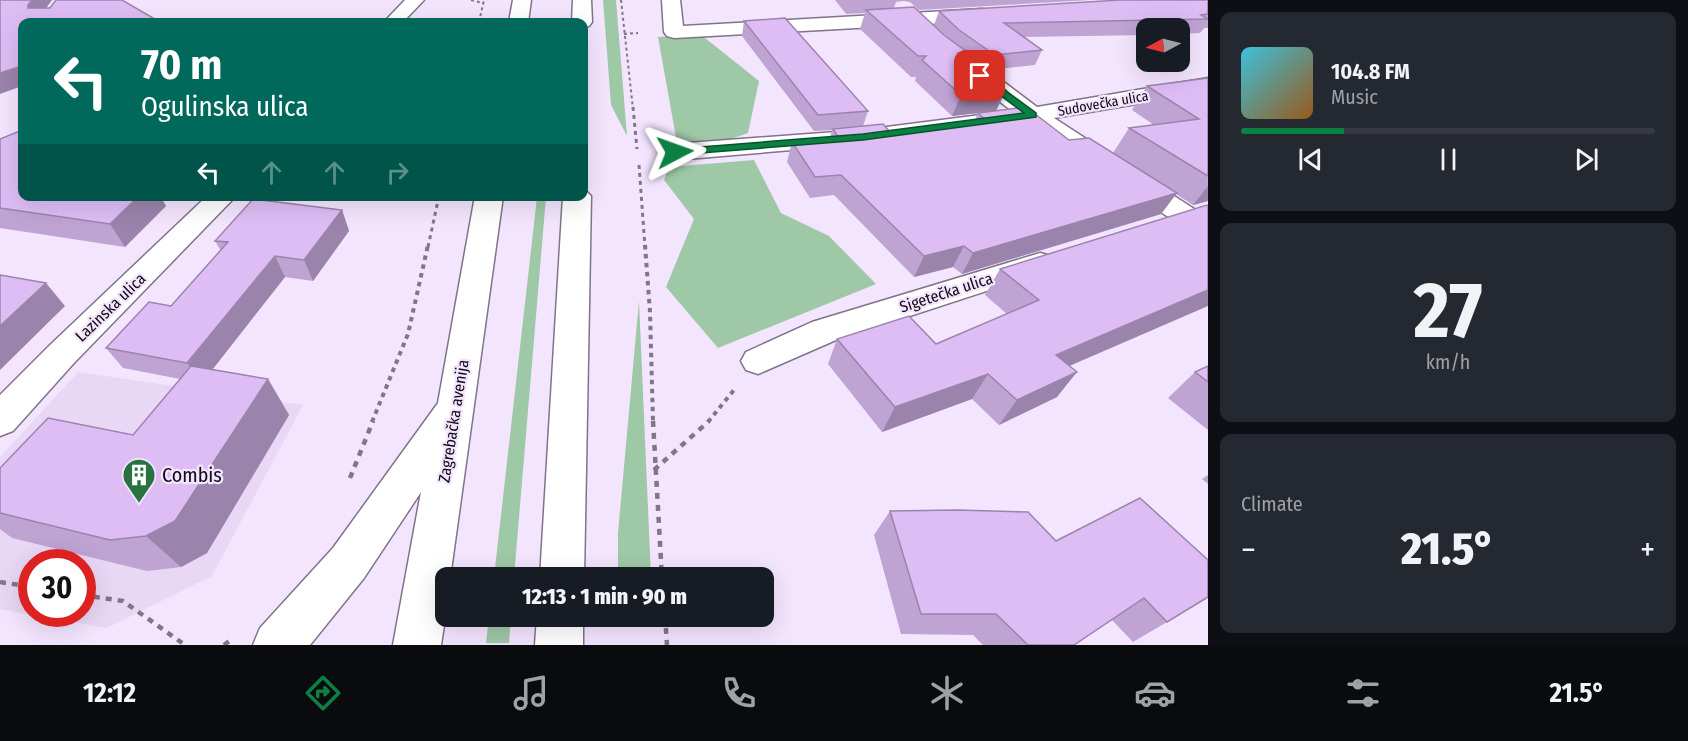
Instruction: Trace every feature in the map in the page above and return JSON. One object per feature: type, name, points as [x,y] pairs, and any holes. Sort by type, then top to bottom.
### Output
[{"type":"street","points":[[397,18],[415,0]]},
{"type":"street","points":[[520,18],[522,0]]},
{"type":"street","points":[[582,0],[582,18]]},
{"type":"street","points":[[671,0],[674,32],[1005,13]]},
{"type":"street","points":[[896,0],[912,19],[945,49],[1033,115],[1201,220]]},
{"type":"street","name":"Sudovečka ulica","points":[[675,152],[863,137],[1033,115],[1208,85]]},
{"type":"street","name":"Lazinska ulica","points":[[0,420],[61,355],[218,201]]},
{"type":"street","name":"Zagrebačka avenija","points":[[417,645],[488,201]]},
{"type":"street","points":[[562,567],[578,201]]},
{"type":"street","points":[[1156,227],[1201,220]]},
{"type":"street","name":"Sigetečka ulica","points":[[758,361],[824,331],[1071,253]]},
{"type":"street","points":[[259,639],[307,616],[359,548],[456,407]]},
{"type":"street","points":[[559,645],[560,627]]},
{"type":"path","points":[[471,0],[484,1],[480,18]]},
{"type":"path","points":[[621,0],[638,154]]},
{"type":"path","points":[[639,163],[650,312],[654,470],[661,567]]},
{"type":"path","points":[[346,488],[408,334],[438,201]]},
{"type":"path","points":[[654,470],[707,423],[758,361]]},
{"type":"path","points":[[0,582],[18,585]]},
{"type":"path","points":[[96,597],[123,601],[185,645]]},
{"type":"path","points":[[666,627],[667,645]]},
{"type":"path","points":[[224,645],[259,639]]},
{"type":"shaded area","points":[[78,372],[303,405],[212,576],[107,628],[96,626],[96,549],[18,549],[18,612],[0,609],[0,457]]},
{"type":"green space","points":[[603,0],[616,0],[627,136],[611,105]]},
{"type":"green space","points":[[700,34],[759,81],[748,133],[728,140],[677,143],[658,37]]},
{"type":"green space","points":[[754,160],[781,213],[829,236],[876,284],[718,348],[666,287],[694,219],[664,180],[669,167]]},
{"type":"green space","points":[[537,201],[546,201],[515,567],[495,567]]},
{"type":"green space","points":[[639,301],[651,567],[618,567],[618,533]]},
{"type":"green space","points":[[488,627],[510,627],[509,643],[486,643]]},
{"type":"building","points":[[0,0],[32,0],[28,8],[50,8],[56,0],[122,0],[153,18],[18,18],[18,67],[0,73]]},
{"type":"building","points":[[1120,0],[1208,0],[1208,14],[1201,15],[1208,19],[1136,18],[1136,20],[1004,23],[1042,50],[995,55],[959,30],[939,11]]},
{"type":"building","points":[[914,7],[944,35],[967,52],[958,53],[1006,90],[961,95],[922,60],[926,56],[918,56],[866,10]]},
{"type":"building","points":[[785,18],[868,111],[818,115],[744,21]]},
{"type":"building","points":[[1208,78],[1208,176],[1129,128],[1199,119],[1147,86]]},
{"type":"building","points":[[1026,107],[1069,140],[1089,138],[1177,193],[973,253],[964,246],[924,256],[841,175],[815,177],[792,142],[839,138],[833,129],[883,124],[891,133],[989,123],[978,113]]},
{"type":"building","points":[[18,132],[18,201],[134,201],[110,224],[0,208],[0,139]]},
{"type":"building","points":[[251,201],[342,210],[304,260],[275,256],[187,363],[106,348],[149,302],[171,306],[228,242],[215,241]]},
{"type":"building","points":[[1207,205],[1208,290],[1056,355],[1077,372],[1017,400],[988,374],[895,407],[837,339],[909,316],[936,344],[1039,300],[1000,269]]},
{"type":"building","points":[[0,275],[46,283],[0,326]]},
{"type":"building","points":[[191,366],[268,379],[175,521],[146,536],[110,540],[0,513],[0,468],[48,418],[133,435]]},
{"type":"building","points":[[1208,366],[1208,382],[1195,372]]},
{"type":"building","points":[[1140,498],[1208,560],[1208,597],[1167,622],[1144,598],[1074,645],[1028,645],[996,614],[921,614],[890,511],[1028,512],[1056,541]]},
{"type":"place","name":"Combis","points":[[139,504]]},
{"type":"route","points":[[675,152],[863,137],[1033,115],[980,76]]}]
